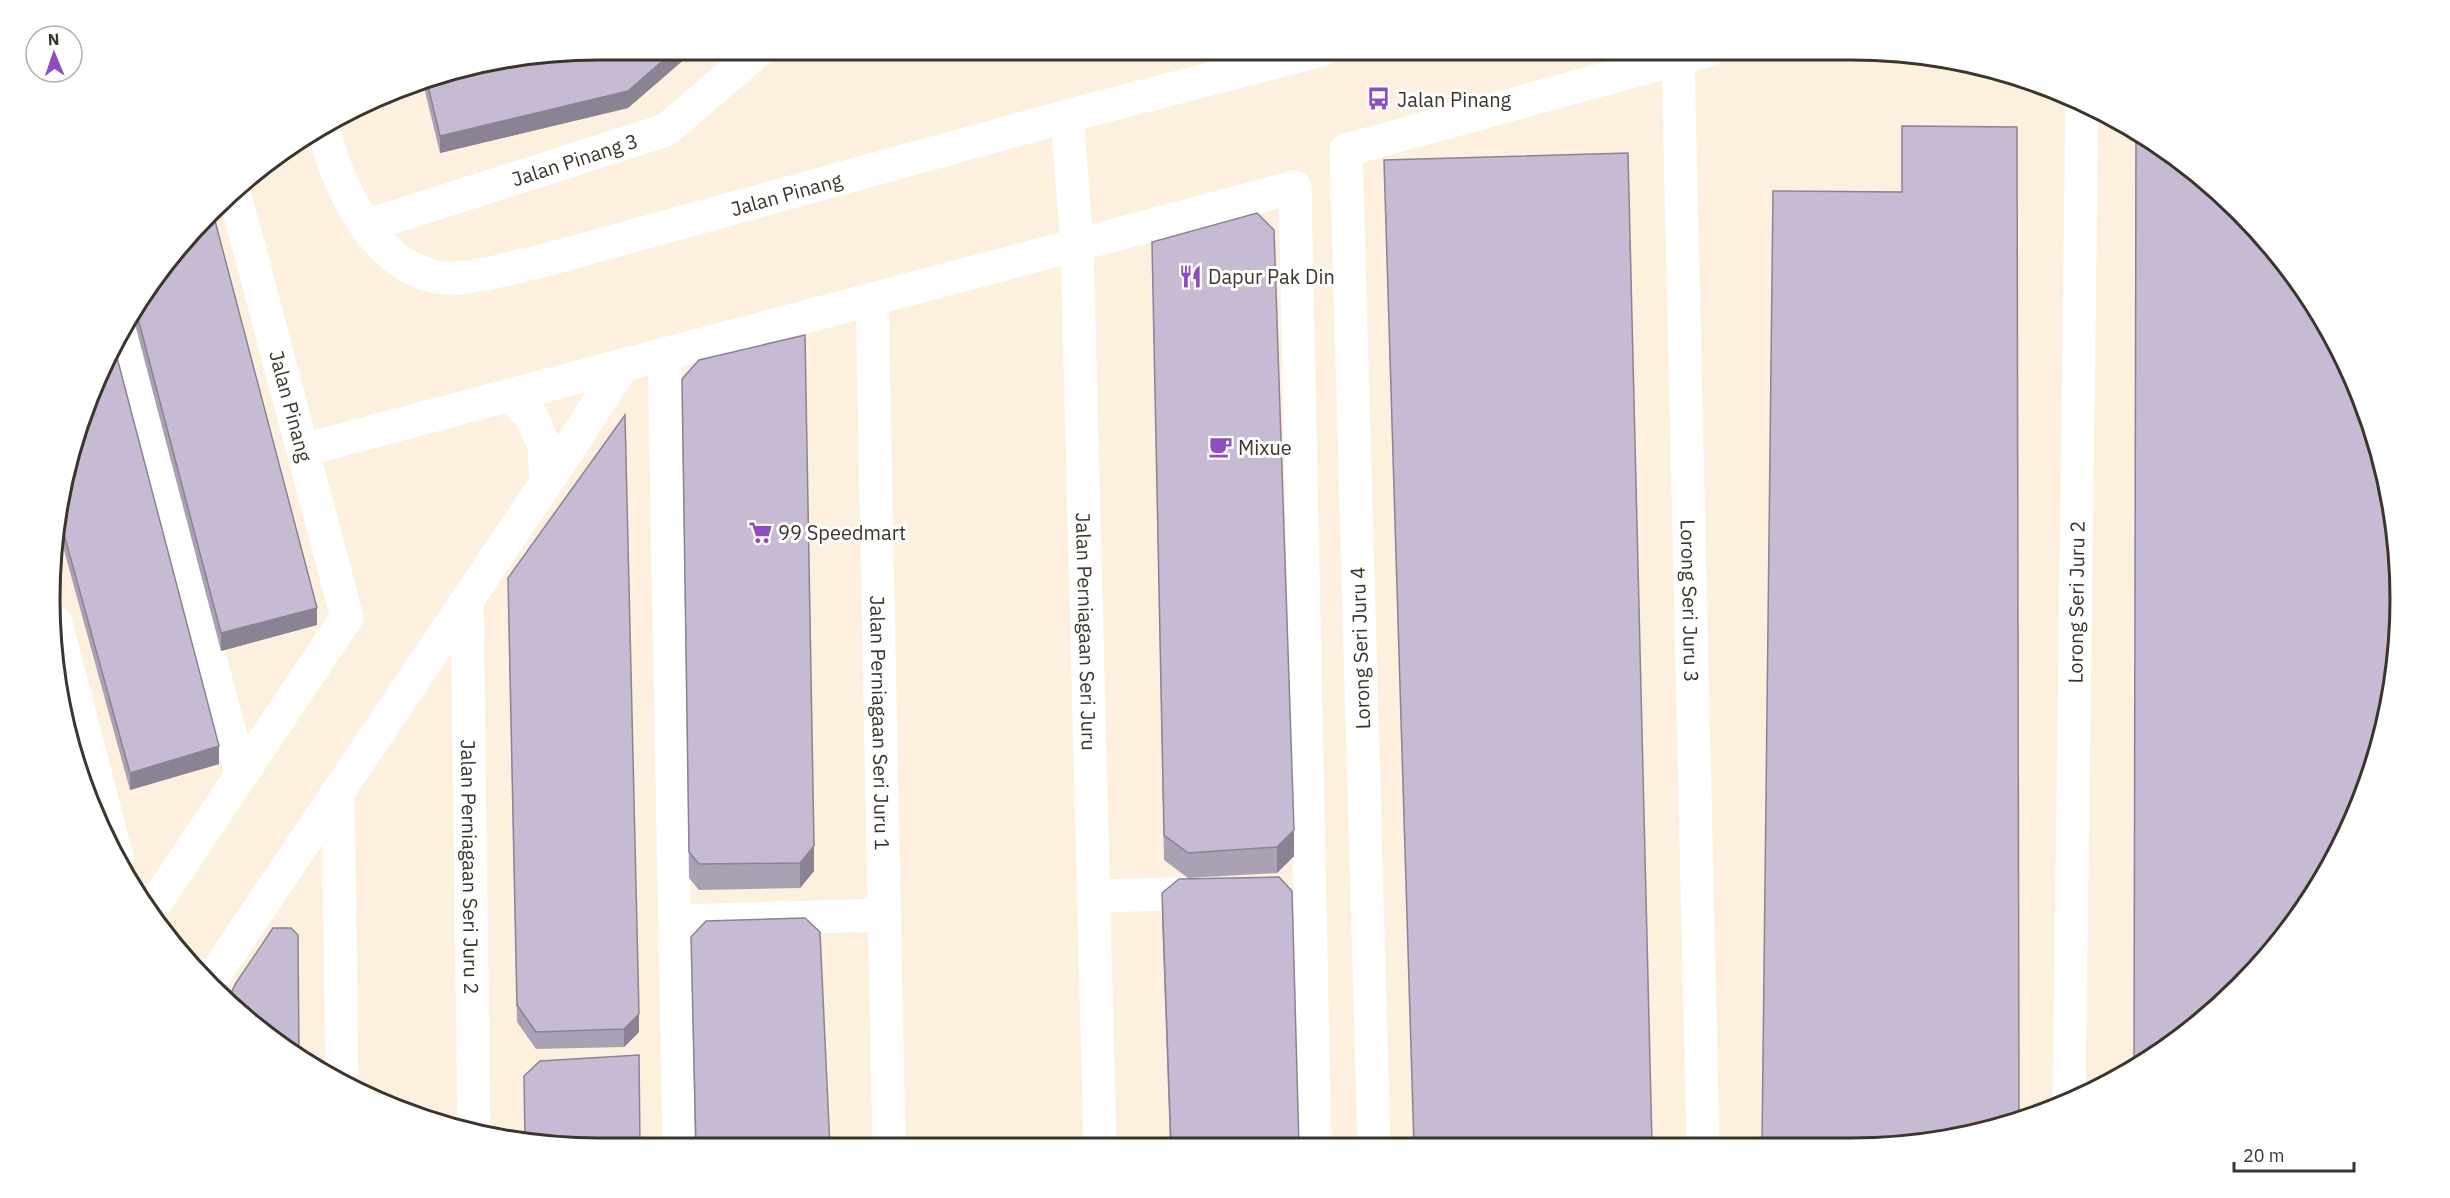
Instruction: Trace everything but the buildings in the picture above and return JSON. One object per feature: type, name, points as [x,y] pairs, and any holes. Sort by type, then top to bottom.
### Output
[{"type":"street","name":"Jalan Pinang 3","points":[[366,226],[666,130],[747,60]]},
{"type":"street","name":"Jalan Pinang","points":[[325,135],[330,155],[366,226],[388,253],[402,264],[428,275],[460,278],[542,261],[1067,116],[1283,60]]},
{"type":"street","name":"Lorong Seri Juru 4","points":[[1374,1138],[1346,150],[1671,60]]},
{"type":"street","name":"Lorong Seri Juru 3","points":[[1678,60],[1703,1138]]},
{"type":"street","name":"Lorong Seri Juru 2","points":[[2069,1091],[2082,113]]},
{"type":"street","name":"Jalan Perniagaan Seri Juru","points":[[1067,116],[1077,245],[1100,1138]]},
{"type":"street","points":[[303,450],[1295,187],[1315,1138]]},
{"type":"street","name":"Jalan Pinang","points":[[237,201],[347,617],[241,773]]},
{"type":"street","name":"Jalan Perniagaan Seri Juru 1","points":[[872,299],[889,1138]]},
{"type":"street","points":[[125,343],[241,773],[155,904]]},
{"type":"street","points":[[664,354],[679,1138]]},
{"type":"street","points":[[214,976],[623,365]]},
{"type":"street","points":[[509,395],[531,415],[544,446],[546,482]]},
{"type":"street","name":"Jalan Perniagaan Seri Juru 2","points":[[467,600],[474,1123]]},
{"type":"street","points":[[69,700],[102,807]]},
{"type":"street","points":[[338,791],[342,1072]]},
{"type":"street","points":[[1276,891],[1311,890]]},
{"type":"street","points":[[1093,896],[1242,892]]},
{"type":"street","points":[[675,921],[884,915]]},
{"type":"place","name":"Jalan Pinang","points":[[1379,99]]},
{"type":"place","name":"Dapur Pak Din","points":[[1190,276]]},
{"type":"place","name":"Mixue","points":[[1220,447]]},
{"type":"place","name":"99 Speedmart","points":[[760,532]]}]
